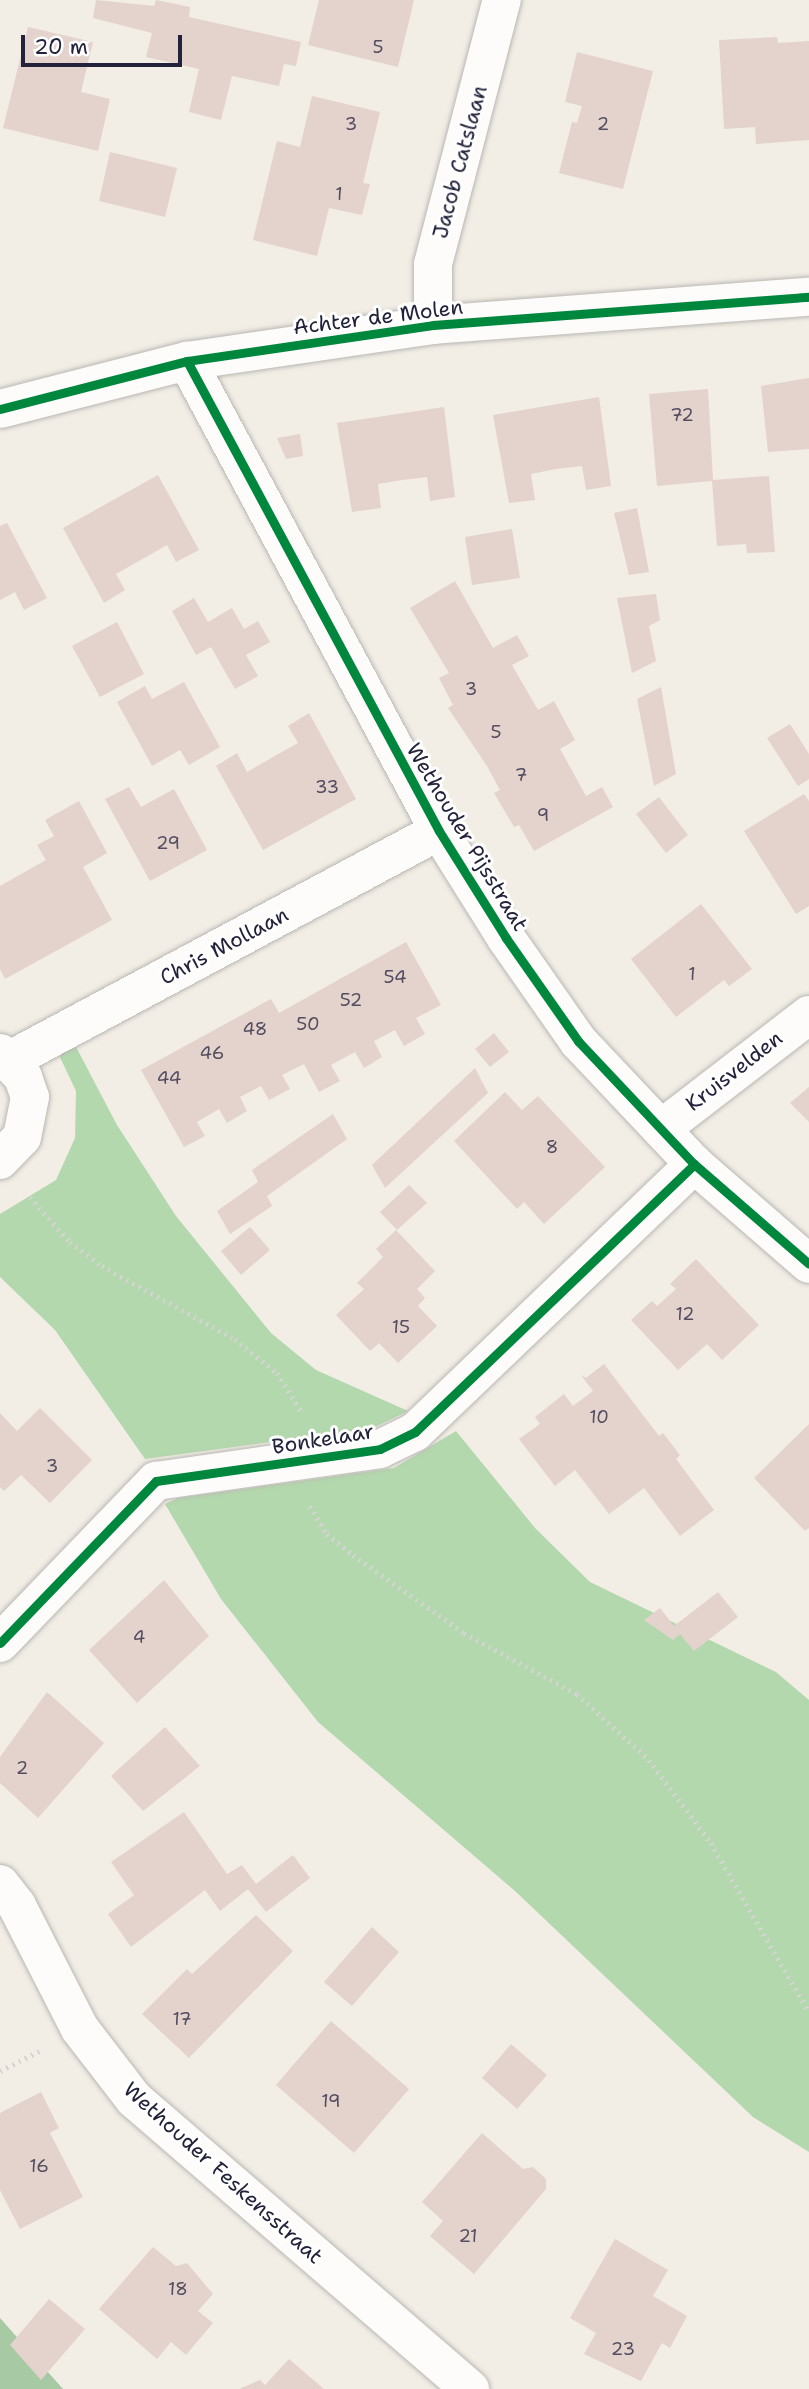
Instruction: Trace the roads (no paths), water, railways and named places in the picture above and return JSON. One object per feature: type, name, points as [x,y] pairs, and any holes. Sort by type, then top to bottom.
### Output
[{"type":"street","name":"Jacob Catslaan","points":[[433,325],[433,264],[502,0]]},
{"type":"street","name":"Achter de Molen","points":[[0,410],[187,361],[433,325],[809,297]]},
{"type":"street","name":"Wethouder Pijsstraat","points":[[187,361],[439,831],[578,1041],[694,1164],[809,1264]]},
{"type":"street","name":"Chris Mollaan","points":[[0,1159],[22,1137],[29,1118],[30,1097],[5,1057],[439,831]]},
{"type":"street","name":"Kruisvelden","points":[[661,1129],[809,1015]]},
{"type":"street","name":"Bonkelaar","points":[[0,1643],[156,1480],[380,1448],[415,1432],[694,1164]]},
{"type":"street","name":"Wethouder Feskensstraat","points":[[0,1884],[16,1906],[80,2029],[134,2099],[470,2389]]}]
